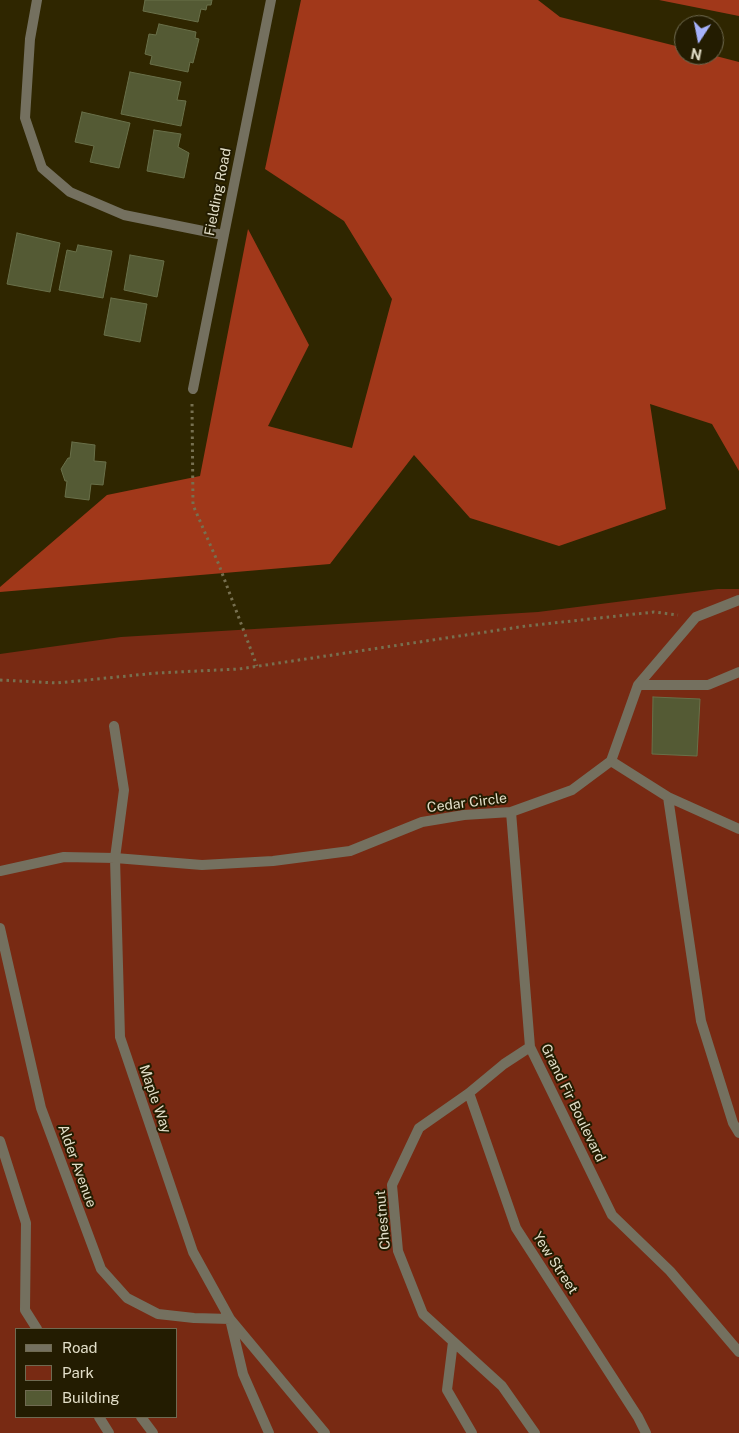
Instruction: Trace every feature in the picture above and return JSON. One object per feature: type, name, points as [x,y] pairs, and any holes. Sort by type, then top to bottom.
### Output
[{"type":"street","points":[[38,0],[30,39],[25,118],[42,168],[70,192],[124,215],[224,235]]},
{"type":"street","name":"Fielding Road","points":[[193,389],[271,0]]},
{"type":"street","points":[[739,600],[696,617],[638,684],[612,761],[668,796],[739,828]]},
{"type":"street","points":[[638,684],[708,685],[739,672]]},
{"type":"street","name":"Maple Way","points":[[114,726],[124,790],[115,858],[120,1037],[193,1252],[230,1319],[325,1433]]},
{"type":"street","name":"Cedar Circle","points":[[0,871],[64,857],[115,858],[202,865],[273,862],[350,851],[422,822],[464,815],[510,812],[572,790],[612,761]]},
{"type":"street","points":[[668,796],[701,1021],[733,1123],[739,1133]]},
{"type":"street","name":"Grand Fir Boulevard","points":[[510,812],[530,1048],[612,1215],[670,1271],[739,1352]]},
{"type":"street","name":"Alder Avenue","points":[[0,928],[41,1108],[101,1269],[127,1298],[158,1314],[230,1319]]},
{"type":"street","name":"Chestnut","points":[[530,1048],[504,1064],[469,1093],[419,1128],[392,1186],[398,1251],[423,1314],[502,1386],[535,1433]]},
{"type":"street","name":"Yew Street","points":[[469,1093],[516,1228],[638,1417],[646,1433]]},
{"type":"street","points":[[0,1141],[26,1223],[25,1310],[36,1328]]},
{"type":"street","points":[[230,1319],[243,1374],[269,1433]]},
{"type":"street","points":[[453,1342],[448,1390],[472,1433]]},
{"type":"street","points":[[100,1418],[109,1433]]},
{"type":"street","points":[[142,1418],[153,1433]]},
{"type":"path","points":[[192,404],[193,505],[219,565],[257,666]]},
{"type":"path","points":[[0,680],[57,683],[157,673],[239,669],[526,626],[654,612],[696,617]]},
{"type":"green space","points":[[718,589],[739,589],[739,1433],[0,1433],[0,654],[121,637],[538,612]]},
{"type":"shaded area","points":[[301,0],[538,0],[560,17],[674,46],[674,65],[724,65],[724,58],[739,62],[739,471],[712,424],[650,404],[666,509],[559,546],[470,518],[414,455],[330,564],[0,592],[0,587],[107,495],[200,476],[248,229],[309,345],[268,426],[352,448],[392,299],[344,221],[265,169]]},
{"type":"shaded area","points":[[659,0],[739,0],[739,16]]},
{"type":"building","points":[[145,0],[212,0],[211,5],[207,5],[206,10],[201,9],[198,22],[143,11]]},
{"type":"building","points":[[159,24],[196,32],[195,38],[199,39],[193,63],[190,62],[188,72],[150,64],[152,56],[145,54],[149,34],[156,35]]},
{"type":"building","points":[[130,72],[181,82],[177,100],[186,101],[181,126],[121,114]]},
{"type":"building","points":[[82,112],[130,123],[119,168],[90,162],[94,146],[75,142]]},
{"type":"building","points":[[154,130],[181,134],[178,147],[189,153],[184,178],[147,171]]},
{"type":"building","points":[[17,233],[60,243],[50,292],[7,284]]},
{"type":"building","points":[[78,245],[112,251],[103,298],[59,290],[67,250],[76,252]]},
{"type":"building","points":[[130,255],[164,261],[157,297],[124,290]]},
{"type":"building","points":[[111,298],[147,304],[140,342],[104,335]]},
{"type":"building","points":[[72,442],[95,445],[94,461],[106,462],[103,485],[91,484],[89,500],[65,497],[67,481],[65,481],[61,469],[68,458],[70,458]]},
{"type":"building","points":[[653,697],[700,699],[697,756],[652,754]]}]
